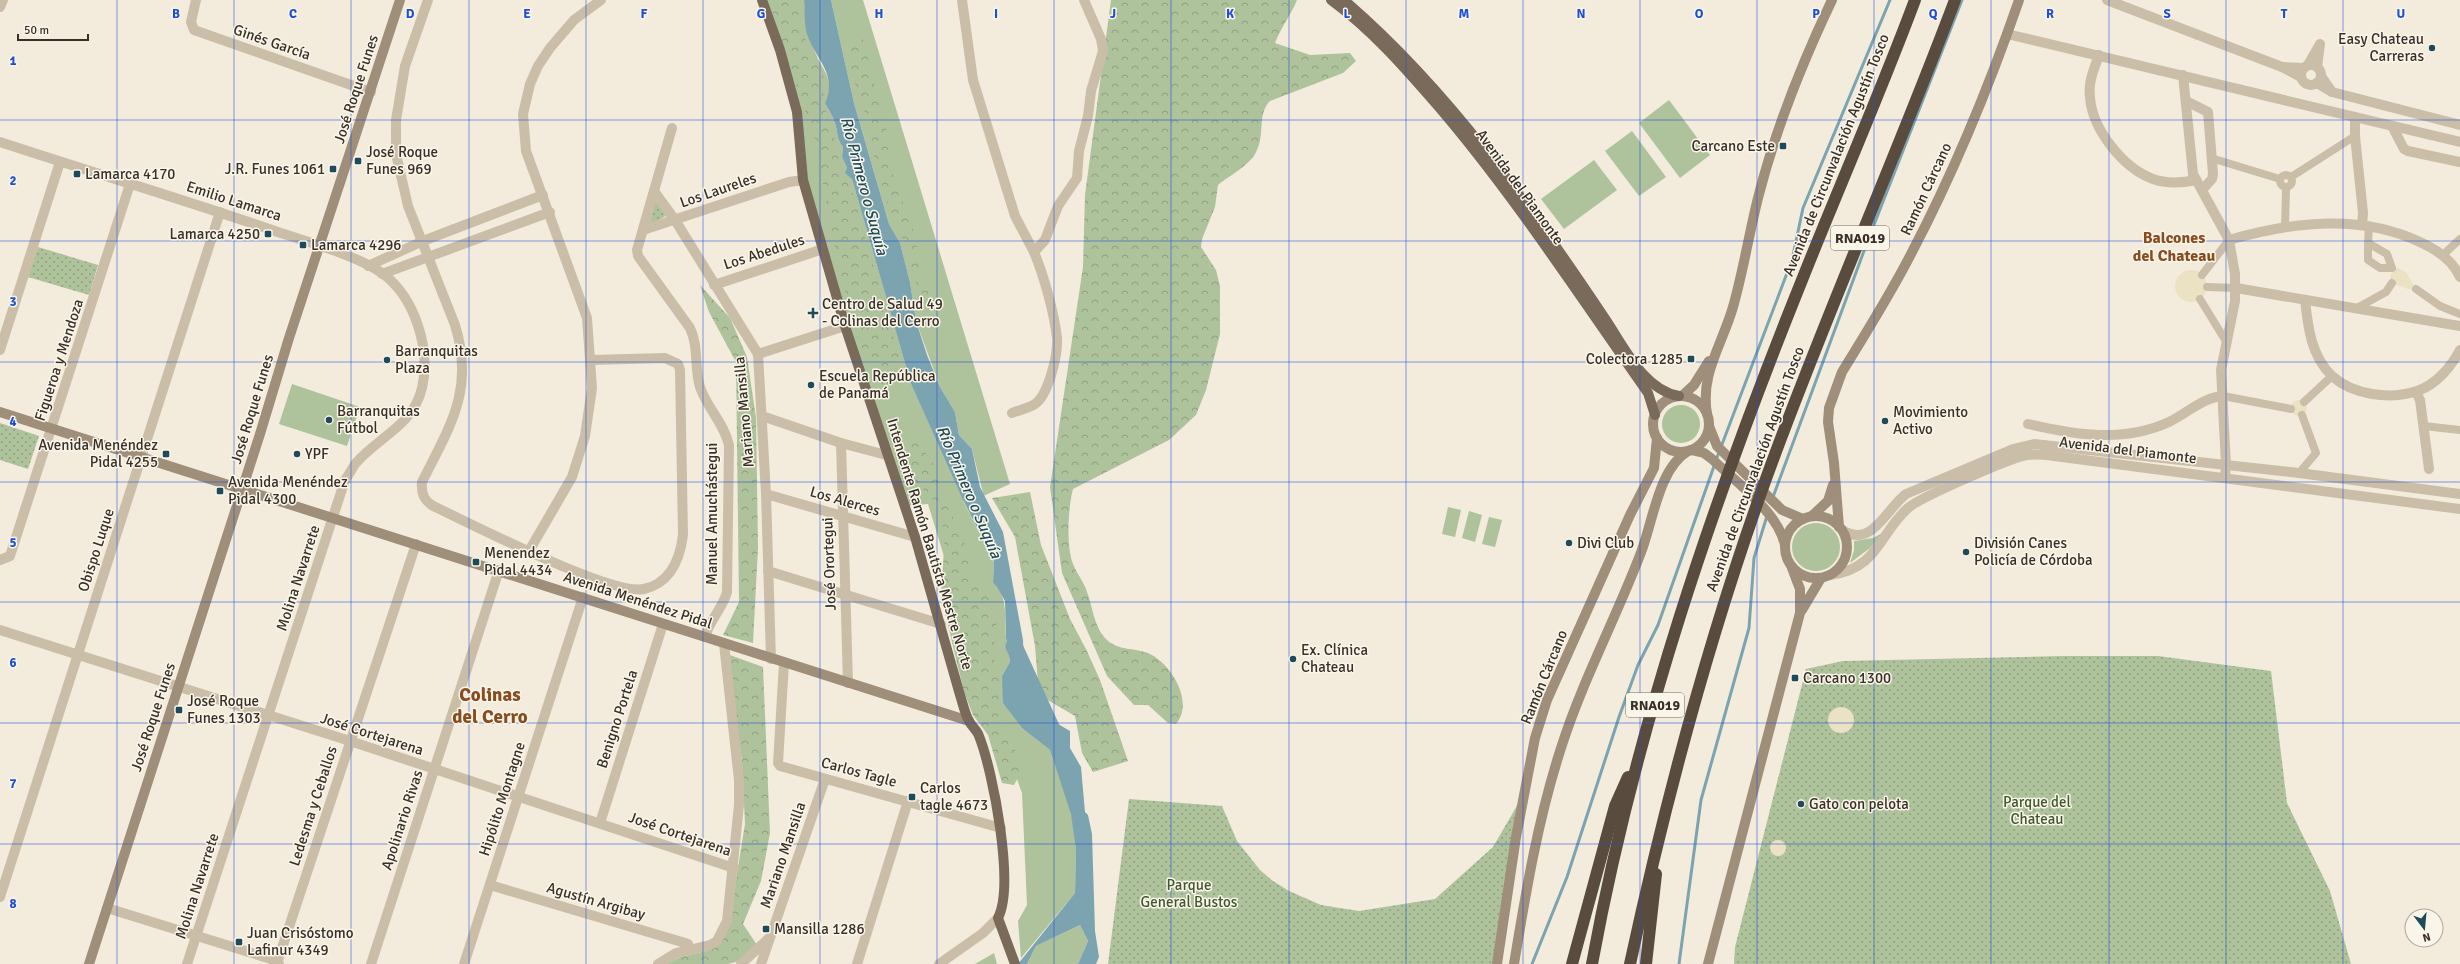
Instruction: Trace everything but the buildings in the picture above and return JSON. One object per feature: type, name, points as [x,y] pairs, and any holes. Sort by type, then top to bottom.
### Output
[{"type":"highway","name":"Avenida de Circunvalación Agustín Tosco","points":[[1592,964],[1628,800],[1692,579],[1737,451],[1802,280],[1915,0]]},
{"type":"highway","name":"Avenida de Circunvalación Agustín Tosco","points":[[1630,964],[1658,835],[1695,697],[1764,484],[1831,309],[1955,0]]},
{"type":"highway","points":[[1572,964],[1615,806],[1648,728]]},
{"type":"highway","points":[[1646,964],[1647,938],[1654,900],[1658,835]]},
{"type":"main road","name":"José Roque Funes","points":[[90,964],[400,0]]},
{"type":"main road","name":"Intendente Ramón Bautista Mestre Norte","points":[[762,0],[780,50],[797,112],[803,180],[845,326],[890,456],[969,721],[980,737],[1000,828],[1004,872],[1003,907],[998,918]]},
{"type":"main road","name":"Avenida del Piamonte","points":[[1331,0],[1367,31],[1404,67],[1477,153],[1648,393],[1655,415]]},
{"type":"main road","name":"Avenida del Piamonte","points":[[1344,0],[1418,70],[1496,162],[1569,264],[1630,356],[1651,382],[1667,394],[1680,396]]},
{"type":"main road","points":[[1800,613],[1826,577],[1838,570],[1846,555],[1847,542],[1841,529],[1828,519],[1808,518],[1782,510],[1717,446],[1709,426],[1705,387],[1733,308],[1758,199],[1769,159],[1786,111],[1832,0]]},
{"type":"main road","name":"Ramón Cárcano","points":[[1841,529],[1828,422],[1829,408],[1834,391],[1842,372],[1911,255],[1933,211],[1977,114],[2018,0]]},
{"type":"main road","points":[[1708,964],[1800,613],[1800,589],[1788,561],[1782,533],[1774,519],[1704,453],[1690,450],[1674,450],[1668,448],[1658,438],[1654,423],[1655,415],[1664,402],[1680,396],[1694,385],[1717,350]]},
{"type":"main road","points":[[1680,396],[1698,401],[1707,414]]},
{"type":"main road","name":"Avenida Menéndez Pidal","points":[[0,412],[242,490],[500,570],[705,638],[969,721]]},
{"type":"main road","points":[[1514,964],[1533,852],[1561,748],[1582,690],[1630,581],[1650,531],[1658,497],[1670,467],[1677,458],[1704,440],[1709,426]]},
{"type":"main road","name":"Ramón Cárcano","points":[[1497,964],[1516,837],[1535,738],[1547,700],[1630,515],[1654,468],[1658,438]]},
{"type":"main road","name":"Ramón Cárcano","points":[[1808,518],[1828,501],[1835,475]]},
{"type":"main road","points":[[1785,545],[1790,529],[1808,518]]},
{"type":"main road","points":[[1792,568],[1806,577],[1826,577]]},
{"type":"main road","points":[[998,918],[1015,964]]},
{"type":"street","points":[[0,8],[2,0]]},
{"type":"street","name":"Ginés García","points":[[196,0],[190,22],[194,30],[371,92]]},
{"type":"street","points":[[428,0],[405,66],[396,120],[399,172],[408,206],[456,325],[460,342],[463,371],[459,401],[422,482],[422,494],[426,501],[433,506],[529,551],[619,588],[633,590],[644,589],[663,580],[677,562],[683,534],[680,370],[678,364],[664,358],[591,360]]},
{"type":"street","points":[[529,551],[565,492],[579,458],[590,411],[591,360],[587,318],[524,138],[523,114],[529,90],[538,66],[558,37],[574,20],[601,0]]},
{"type":"street","points":[[962,0],[973,80],[1015,216],[1034,252],[1054,322],[1057,352],[1049,382],[1036,404],[1012,413]]},
{"type":"street","points":[[1034,252],[1045,240],[1058,206],[1077,178],[1079,151],[1088,116],[1091,91],[1103,51],[1101,39],[1084,0]]},
{"type":"street","points":[[2107,0],[2282,67],[2311,73],[2332,92],[2460,125]]},
{"type":"street","points":[[2007,34],[2460,142]]},
{"type":"street","points":[[2100,55],[2092,76],[2089,96],[2093,112],[2106,138],[2130,165],[2152,179],[2171,183],[2196,180]]},
{"type":"street","points":[[2183,75],[2192,166],[2196,180],[2229,240],[2236,288],[2221,370],[2226,465],[2225,478]]},
{"type":"street","points":[[2186,101],[2208,112],[2212,179],[2202,190]]},
{"type":"street","points":[[2355,117],[2355,136],[2363,213],[2368,243]]},
{"type":"street","points":[[2392,126],[2404,149],[2460,162]]},
{"type":"street","name":"Manuel Amuchástegui","points":[[672,128],[637,250],[638,256],[690,328],[695,341],[696,370],[700,386],[709,408],[724,428],[729,445],[727,592],[725,599],[712,617],[705,638]]},
{"type":"street","points":[[2291,177],[2355,136]]},
{"type":"street","name":"Emilio Lamarca","points":[[0,142],[220,212],[320,246]]},
{"type":"street","points":[[2211,158],[2280,179]]},
{"type":"street","points":[[0,350],[60,162]]},
{"type":"street","points":[[2280,179],[2285,174],[2291,177]]},
{"type":"street","points":[[2286,188],[2292,185],[2291,177]]},
{"type":"street","points":[[2280,179],[2281,184],[2286,188]]},
{"type":"street","name":"Los Laureles","points":[[643,230],[789,182],[803,180]]},
{"type":"street","name":"Figueroa y Mendoza","points":[[0,560],[10,556],[53,429],[130,184]]},
{"type":"street","points":[[2284,228],[2286,188]]},
{"type":"street","name":"Mariano Mansilla","points":[[654,191],[675,220],[758,354],[766,494],[771,659]]},
{"type":"street","points":[[368,266],[423,241],[544,195]]},
{"type":"street","name":"Obispo Luque","points":[[0,897],[220,212]]},
{"type":"street","points":[[382,274],[550,212]]},
{"type":"street","points":[[2202,275],[2229,240],[2284,228],[2330,222],[2393,230],[2443,255],[2460,277]]},
{"type":"street","points":[[2443,255],[2460,239]]},
{"type":"street","name":"Molina Navarrete","points":[[187,964],[346,480],[352,468],[363,457],[402,424],[418,400],[423,380],[424,352],[417,324],[403,298],[382,274],[368,266],[320,246]]},
{"type":"street","name":"Los Abedules","points":[[714,285],[823,249]]},
{"type":"street","points":[[2354,309],[2386,292],[2392,283]]},
{"type":"street","points":[[2207,287],[2236,288],[2460,326]]},
{"type":"street","points":[[2416,289],[2440,306],[2460,314]]},
{"type":"street","points":[[2200,299],[2227,343]]},
{"type":"street","points":[[2305,300],[2311,340],[2320,360],[2332,376],[2355,390],[2370,394],[2388,395],[2416,392],[2437,379],[2449,368],[2460,350]]},
{"type":"street","points":[[758,354],[845,326]]},
{"type":"street","points":[[2304,402],[2332,376]]},
{"type":"street","points":[[2416,392],[2420,400],[2429,469]]},
{"type":"street","points":[[2028,424],[2080,435],[2108,436],[2126,434],[2166,423],[2184,415],[2210,398],[2223,396],[2291,409]]},
{"type":"street","points":[[2299,473],[2316,453],[2302,415]]},
{"type":"street","points":[[762,416],[842,443],[890,456]]},
{"type":"street","points":[[2424,426],[2460,430]]},
{"type":"street","name":"José Orortegui","points":[[842,443],[842,516],[848,683]]},
{"type":"street","name":"Avenida del Piamonte","points":[[1841,529],[1849,534],[1864,535],[1878,526],[1898,500],[1906,494],[2023,445],[2042,444],[2299,473],[2460,494]]},
{"type":"street","name":"Avenida del Piamonte","points":[[1826,577],[1851,569],[1870,557],[1902,513],[1918,501],[2023,456],[2054,456],[2460,509]]},
{"type":"street","name":"Los Alerces","points":[[766,494],[915,537]]},
{"type":"street","name":"Ledesma y Ceballos","points":[[278,963],[416,544]]},
{"type":"street","name":"Apolinario Rivas","points":[[371,964],[500,570]]},
{"type":"street","points":[[768,571],[845,596],[941,624]]},
{"type":"street","name":"Hipólito Montagne","points":[[464,964],[583,597]]},
{"type":"street","name":"Benigno Portela","points":[[600,822],[663,624]]},
{"type":"street","name":"José Cortejarena","points":[[0,630],[179,686],[268,717],[350,741],[434,770],[600,822],[734,868]]},
{"type":"street","points":[[658,964],[676,952],[710,945],[717,941],[722,934],[727,921],[734,868],[739,805],[739,780],[724,644]]},
{"type":"street","name":"Carlos Tagle","points":[[784,663],[778,762],[780,766],[1000,828]]},
{"type":"street","name":"Mariano Mansilla","points":[[761,964],[825,779]]},
{"type":"street","points":[[857,964],[908,801]]},
{"type":"street","name":"Agustín Argibay","points":[[490,885],[682,942],[688,944],[690,949]]},
{"type":"street","points":[[107,908],[197,935],[278,963]]},
{"type":"street","points":[[939,964],[983,933],[998,918]]},
{"type":"street","points":[[741,964],[770,937]]},
{"type":"green space","points":[[761,0],[804,0],[810,40],[829,81],[828,94],[825,103],[832,115],[838,138],[843,147],[842,157],[852,179],[911,384],[961,495],[983,493],[972,449],[959,435],[955,412],[940,387],[916,321],[910,282],[900,243],[889,224],[854,103],[831,0],[863,0],[1010,484],[981,497],[963,501],[994,561],[993,583],[1002,594],[1004,601],[1006,640],[1010,662],[1002,676],[1023,729],[1050,750],[1072,814],[1076,850],[1075,893],[1021,958],[1018,921],[1027,905],[1022,793],[986,693],[928,504],[906,506],[803,180],[799,124]]},
{"type":"green space","points":[[768,0],[800,0],[801,20],[806,42],[820,65],[823,73],[825,81],[821,101],[831,121],[834,137],[838,145],[837,155],[842,166],[841,172],[848,177],[900,360],[892,388],[883,400],[857,336],[838,265],[815,140]]},
{"type":"green space","points":[[1111,0],[1297,0],[1275,43],[1310,55],[1350,53],[1356,61],[1343,73],[1270,101],[1266,106],[1262,118],[1261,137],[1254,155],[1245,165],[1218,185],[1215,207],[1202,239],[1201,247],[1216,270],[1220,286],[1220,334],[1206,390],[1196,415],[1169,440],[1073,489],[1068,527],[1069,547],[1073,564],[1086,588],[1099,629],[1106,639],[1116,646],[1141,651],[1152,655],[1167,668],[1179,686],[1182,696],[1183,706],[1181,715],[1176,724],[1168,723],[1148,705],[1134,705],[1107,676],[1062,573],[1050,487],[1083,267],[1085,195]]},
{"type":"green space","points":[[851,33],[863,39],[888,136],[893,174],[915,236],[921,274],[937,303],[925,297],[912,276],[908,251],[888,205],[871,146],[873,136],[852,75],[847,72]]},
{"type":"green space","points":[[1669,100],[1710,155],[1680,178],[1639,123]]},
{"type":"green space","points":[[1632,131],[1666,177],[1639,196],[1605,151]]},
{"type":"green space","points":[[1594,160],[1617,190],[1564,229],[1541,199]]},
{"type":"green space","points":[[654,196],[666,216],[647,226]]},
{"type":"green space","points":[[38,247],[98,265],[89,295],[28,277]]},
{"type":"green space","points":[[700,285],[730,318],[747,357],[756,418],[758,548],[753,643],[723,635],[739,602],[736,362],[709,312]]},
{"type":"green space","name":"Barranquitas Fútbol","points":[[292,384],[360,407],[347,446],[279,424]]},
{"type":"green space","points":[[1677,405],[1685,405],[1695,410],[1699,417],[1699,431],[1695,438],[1685,443],[1677,443],[1667,438],[1665,435],[1662,428],[1662,420],[1667,410],[1670,408]]},
{"type":"green space","points":[[0,423],[39,436],[28,469],[0,460]]},
{"type":"green space","points":[[915,439],[937,468],[939,492],[949,499],[957,534],[971,552],[970,575],[987,593],[997,627],[993,654],[1000,678],[998,717],[1020,760],[1020,774],[1014,785],[1002,783],[988,735],[973,715],[964,692],[941,596],[945,533],[932,498],[905,471],[905,447]]},
{"type":"green space","points":[[1030,492],[1041,545],[1070,619],[1100,680],[1128,761],[1093,772],[1082,753],[1075,716],[1039,695],[1035,646],[1015,537],[992,498]]},
{"type":"green space","points":[[1448,507],[1461,510],[1455,537],[1442,534]]},
{"type":"green space","points":[[1469,511],[1482,515],[1475,542],[1462,538]]},
{"type":"green space","points":[[1489,517],[1502,520],[1495,547],[1482,544]]},
{"type":"green space","points":[[1811,523],[1821,523],[1830,527],[1836,533],[1840,542],[1840,552],[1836,561],[1830,567],[1821,571],[1811,571],[1802,567],[1796,561],[1792,552],[1792,542],[1796,533],[1802,527]]},
{"type":"green space","points":[[1886,531],[1870,548],[1850,563],[1854,550],[1854,541],[1873,538]]},
{"type":"green space","points":[[727,654],[763,667],[770,833],[761,881],[743,924],[759,948],[740,961],[728,964],[666,964],[680,957],[706,951],[729,923],[745,824],[742,761]]},
{"type":"green space","name":"Parque del Chateau","points":[[2063,656],[2158,656],[2271,671],[2287,803],[2330,891],[2351,964],[1734,964],[1735,947],[1806,669],[1843,661]]},
{"type":"green space","name":"Parque General Bustos","points":[[1129,799],[1222,806],[1237,841],[1260,870],[1273,881],[1289,891],[1321,905],[1359,911],[1435,899],[1493,847],[1518,804],[1494,964],[1108,964]]},
{"type":"green space","points":[[1080,925],[1088,941],[1078,964],[1027,964],[1036,946]]},
{"type":"green space","points":[[994,953],[997,964],[975,964]]},
{"type":"shaded area","points":[[2393,266],[2406,272],[2416,289],[2408,289],[2392,283],[2390,279]]},
{"type":"shaded area","points":[[2191,270],[2197,271],[2204,277],[2207,286],[2206,292],[2200,299],[2191,302],[2185,301],[2178,295],[2175,286],[2176,280],[2182,273]]},
{"type":"shaded area","points":[[2299,400],[2305,402],[2307,408],[2305,414],[2299,416],[2293,414],[2291,408],[2293,402]]},
{"type":"shaded area","points":[[1841,707],[1850,711],[1854,720],[1850,729],[1841,733],[1832,729],[1828,720],[1832,711]]},
{"type":"shaded area","points":[[1778,840],[1784,842],[1786,848],[1784,854],[1778,856],[1772,854],[1770,848],[1772,842]]},
{"type":"water","points":[[804,0],[831,0],[854,103],[889,224],[900,243],[910,282],[916,321],[927,355],[940,387],[955,412],[959,435],[972,449],[980,487],[1003,532],[1023,640],[1024,667],[1034,710],[1070,731],[1070,748],[1081,767],[1085,812],[1088,815],[1092,834],[1095,931],[1099,957],[1096,964],[1078,964],[1088,941],[1080,925],[1036,946],[1027,964],[1018,964],[1075,893],[1076,850],[1071,814],[1050,750],[1023,729],[1003,703],[1002,676],[1010,662],[1006,638],[1005,601],[993,583],[994,561],[963,500],[911,384],[852,179],[845,173],[847,168],[842,157],[843,147],[838,138],[832,115],[825,103],[829,83],[824,67],[807,34]]},
{"type":"waterway","points":[[1721,447],[1792,260],[1803,208],[1890,0]]},
{"type":"waterway","points":[[1773,497],[1868,240],[1962,0]]},
{"type":"waterway","points":[[1532,964],[1567,877],[1619,717],[1638,665],[1658,625],[1719,452]]},
{"type":"waterway","points":[[1679,964],[1701,800],[1749,628],[1754,558],[1767,516]]},
{"type":"waterway","name":"Río Primero o Suquía","points":[[1014,646],[1056,738]]},
{"type":"place","name":"Easy Chateau Carreras","points":[[2432,48]]},
{"type":"place","name":"Carcano Este","points":[[1783,146]]},
{"type":"place","name":"José Roque Funes 969","points":[[358,161]]},
{"type":"place","name":"J.R. Funes 1061","points":[[333,169]]},
{"type":"place","name":"Lamarca 4170","points":[[77,174]]},
{"type":"place","name":"Lamarca 4250","points":[[268,234]]},
{"type":"place","name":"Lamarca 4296","points":[[303,245]]},
{"type":"place","name":"Centro de Salud 49 - Colinas del Cerro","points":[[813,313]]},
{"type":"place","name":"Colectora 1285","points":[[1691,359]]},
{"type":"place","name":"Barranquitas Plaza","points":[[387,360]]},
{"type":"place","name":"Escuela República de Panamá","points":[[811,385]]},
{"type":"place","name":"Barranquitas Fútbol","points":[[329,420]]},
{"type":"place","name":"Movimiento Activo","points":[[1885,421]]},
{"type":"place","name":"Avenida Menéndez Pidal 4255","points":[[166,454]]},
{"type":"place","name":"YPF","points":[[297,454]]},
{"type":"place","name":"Avenida Menéndez Pidal 4300","points":[[220,491]]},
{"type":"place","name":"Divi Club","points":[[1569,543]]},
{"type":"place","name":"División Canes Policía de Córdoba","points":[[1966,552]]},
{"type":"place","name":"Menendez Pidal 4434","points":[[476,562]]},
{"type":"place","name":"Ex. Clínica Chateau","points":[[1293,659]]},
{"type":"place","name":"Carcano 1300","points":[[1795,678]]},
{"type":"place","name":"José Roque Funes 1303","points":[[179,710]]},
{"type":"place","name":"Carlos tagle 4673","points":[[912,797]]},
{"type":"place","name":"Gato con pelota","points":[[1801,804]]},
{"type":"place","name":"Mansilla 1286","points":[[766,929]]},
{"type":"place","name":"Juan Crisóstomo Lafinur 4349","points":[[239,942]]},
{"type":"district","name":"Balcones del Chateau","points":[[2174,247]]},
{"type":"district","name":"Colinas del Cerro","points":[[490,706]]}]
